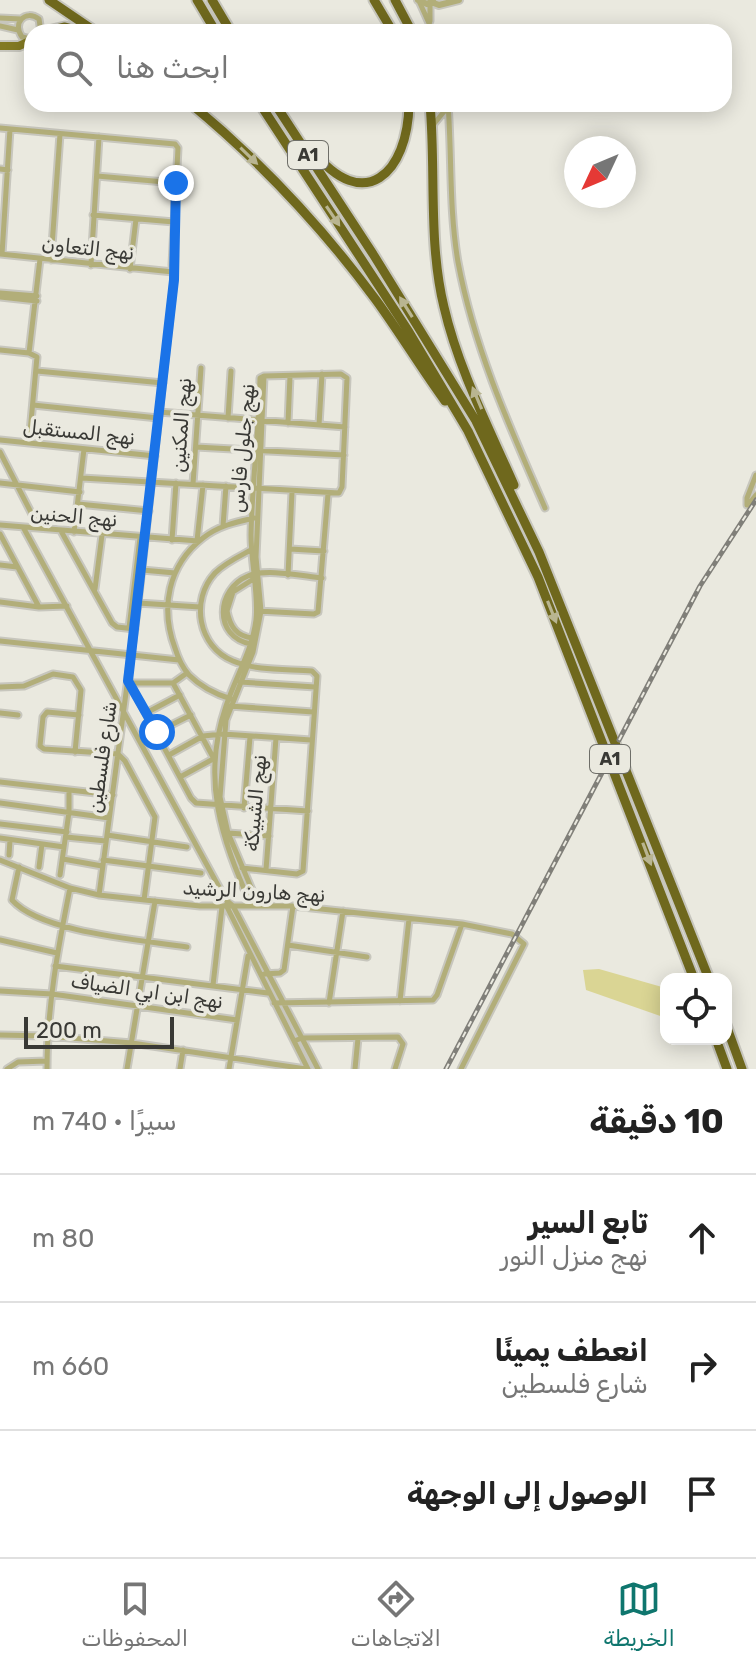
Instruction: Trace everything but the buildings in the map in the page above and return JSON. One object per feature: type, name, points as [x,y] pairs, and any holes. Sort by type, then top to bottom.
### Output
[{"type":"highway","points":[[49,0],[84,24]]},
{"type":"highway","points":[[197,0],[211,24]]},
{"type":"highway","points":[[212,0],[226,24]]},
{"type":"highway","points":[[374,0],[388,24]]},
{"type":"highway","points":[[395,0],[408,24]]},
{"type":"highway","points":[[200,112],[253,159],[326,237],[375,298],[468,431]]},
{"type":"highway","name":"A1","points":[[265,112],[409,332],[468,431],[538,577],[692,973]]},
{"type":"highway","points":[[281,114],[329,170],[350,181],[363,183],[387,173],[399,158],[406,138],[408,112]]},
{"type":"highway","points":[[430,112],[439,270],[444,306],[641,808]]},
{"type":"highway","name":"A1","points":[[281,114],[373,254],[476,421],[539,552],[707,973]]},
{"type":"highway","points":[[732,1042],[742,1069]]},
{"type":"highway","points":[[718,1045],[727,1069]]},
{"type":"main road","points":[[0,46],[24,44]]},
{"type":"street","points":[[418,0],[439,5],[459,0]]},
{"type":"street","points":[[418,0],[430,22]]},
{"type":"street","points":[[430,22],[431,2]]},
{"type":"street","points":[[0,18],[36,16],[41,24]]},
{"type":"street","points":[[21,19],[18,30],[24,38]]},
{"type":"street","points":[[0,26],[18,30]]},
{"type":"street","points":[[431,127],[443,112]]},
{"type":"street","points":[[448,112],[452,216],[468,305],[489,376],[545,508]]},
{"type":"street","points":[[0,128],[99,137],[91,265]]},
{"type":"street","points":[[1,254],[10,129]]},
{"type":"street","points":[[51,260],[60,134]]},
{"type":"street","name":"شارع فلسطين","points":[[99,137],[177,145],[173,272],[163,383],[138,603],[132,629],[129,682],[99,895]]},
{"type":"street","points":[[0,169],[8,170]]},
{"type":"street","points":[[97,176],[176,183]]},
{"type":"street","points":[[93,215],[174,222]]},
{"type":"street","points":[[130,269],[136,219]]},
{"type":"street","name":"نهج التعاون","points":[[1,254],[173,272]]},
{"type":"street","points":[[29,353],[40,259]]},
{"type":"street","points":[[0,295],[37,298]]},
{"type":"street","points":[[0,350],[36,356],[29,443]]},
{"type":"street","name":"نهج المكنين","points":[[193,484],[201,368]]},
{"type":"street","points":[[37,371],[163,383]]},
{"type":"street","points":[[228,418],[231,371]]},
{"type":"street","points":[[319,425],[322,374]]},
{"type":"street","points":[[82,478],[339,493],[342,487],[347,378],[341,374],[290,376],[288,423]]},
{"type":"street","name":"نهج جلول فارس","points":[[255,904],[238,868],[218,806],[215,758],[230,701],[256,642],[259,611],[254,518],[264,376],[290,376]]},
{"type":"street","points":[[33,405],[345,427]]},
{"type":"street","name":"نهج المستقبل","points":[[0,440],[155,456]]},
{"type":"street","points":[[196,447],[344,455]]},
{"type":"street","points":[[74,532],[84,449]]},
{"type":"street","points":[[0,452],[39,528]]},
{"type":"street","points":[[756,475],[747,505],[756,495]]},
{"type":"street","points":[[0,483],[80,492]]},
{"type":"street","points":[[172,540],[176,483]]},
{"type":"street","points":[[198,541],[203,485]]},
{"type":"street","points":[[223,526],[226,486]]},
{"type":"street","points":[[288,575],[292,491]]},
{"type":"street","points":[[259,611],[318,612],[328,494]]},
{"type":"street","points":[[78,504],[149,511]]},
{"type":"street","points":[[254,518],[223,526],[198,541],[175,573],[166,605],[172,639],[187,673],[207,689],[230,701],[313,712]]},
{"type":"street","name":"نهج الحنين","points":[[0,525],[198,541]]},
{"type":"street","points":[[23,527],[227,905],[307,1069]]},
{"type":"street","points":[[61,531],[112,623],[132,629],[143,538]]},
{"type":"street","points":[[0,534],[39,607]]},
{"type":"street","points":[[94,590],[102,535]]},
{"type":"street","points":[[290,549],[324,551]]},
{"type":"street","points":[[238,868],[297,874],[303,871],[317,676],[312,671],[245,665],[226,658],[211,644],[200,621],[202,596],[215,574],[234,558],[254,550]]},
{"type":"street","points":[[0,565],[18,567]]},
{"type":"street","points":[[142,570],[175,573]]},
{"type":"street","points":[[252,641],[241,641],[230,632],[222,612],[230,588],[256,575],[322,578]]},
{"type":"street","points":[[0,603],[67,606]]},
{"type":"street","points":[[138,603],[200,607]]},
{"type":"street","name":"نهج جلول فارس","points":[[230,701],[240,682],[259,611]]},
{"type":"street","points":[[0,641],[179,660]]},
{"type":"street","points":[[129,682],[173,683],[187,673]]},
{"type":"street","points":[[0,687],[24,686],[53,674],[73,677],[79,684],[75,752]]},
{"type":"street","points":[[129,682],[196,803],[308,811]]},
{"type":"street","points":[[240,682],[315,687]]},
{"type":"street","points":[[173,683],[215,758],[180,777]]},
{"type":"street","points":[[146,713],[180,695]]},
{"type":"street","points":[[79,715],[47,712],[43,717],[40,744],[44,749],[118,754],[153,810],[155,824],[144,900]]},
{"type":"street","points":[[0,713],[18,715]]},
{"type":"street","points":[[157,732],[191,715]]},
{"type":"street","points":[[169,755],[203,736],[221,734],[311,740]]},
{"type":"street","name":"نهج جلول فارس","points":[[221,734],[218,806],[238,868]]},
{"type":"street","points":[[244,808],[250,737]]},
{"type":"street","name":"نهج الشبيكة","points":[[266,870],[276,738]]},
{"type":"street","points":[[0,782],[113,795]]},
{"type":"street","points":[[60,875],[69,790]]},
{"type":"street","points":[[0,803],[109,818]]},
{"type":"street","points":[[0,824],[187,847]]},
{"type":"street","points":[[228,833],[269,836]]},
{"type":"street","points":[[0,838],[64,847]]},
{"type":"street","points":[[9,855],[10,840]]},
{"type":"street","points":[[39,867],[42,844]]},
{"type":"street","points":[[63,859],[201,873]]},
{"type":"street","name":"نهج هارون الرشيد","points":[[0,860],[70,888],[99,895],[155,901],[293,906],[462,924],[512,934],[524,944],[461,1069]]},
{"type":"street","points":[[19,867],[13,903],[62,926],[187,947]]},
{"type":"street","points":[[47,1069],[46,1036],[57,953],[70,888]]},
{"type":"street","points":[[127,1069],[155,901]]},
{"type":"street","points":[[227,905],[248,954],[284,1003],[318,1069]]},
{"type":"street","points":[[213,985],[227,905]]},
{"type":"street","points":[[263,974],[284,970],[293,906]]},
{"type":"street","points":[[329,1003],[343,911]]},
{"type":"street","points":[[400,1001],[409,919]]},
{"type":"street","points":[[274,1003],[428,1001],[435,998],[462,924]]},
{"type":"street","points":[[0,940],[57,953]]},
{"type":"street","points":[[288,945],[367,957]]},
{"type":"street","points":[[229,1069],[248,954]]},
{"type":"street","points":[[55,966],[268,993]]},
{"type":"street","name":"نهج ابن ابي الضياف","points":[[0,991],[52,994],[237,1020]]},
{"type":"street","points":[[0,1035],[132,1043],[307,1069]]},
{"type":"street","points":[[294,1041],[398,1037],[403,1041],[395,1069]]},
{"type":"street","points":[[355,1069],[358,1038]]},
{"type":"street","points":[[297,1048],[305,1041]]},
{"type":"street","points":[[180,1069],[183,1050]]},
{"type":"street","points":[[7,1069],[18,1062],[47,1061]]},
{"type":"shaded area","points":[[599,969],[660,986],[660,1016],[586,990],[583,970]]},
{"type":"railway","points":[[619,740],[700,586],[756,500]]},
{"type":"railway","points":[[446,1069],[604,769]]},
{"type":"route","points":[[157,732],[128,681],[174,280],[176,183]]}]
